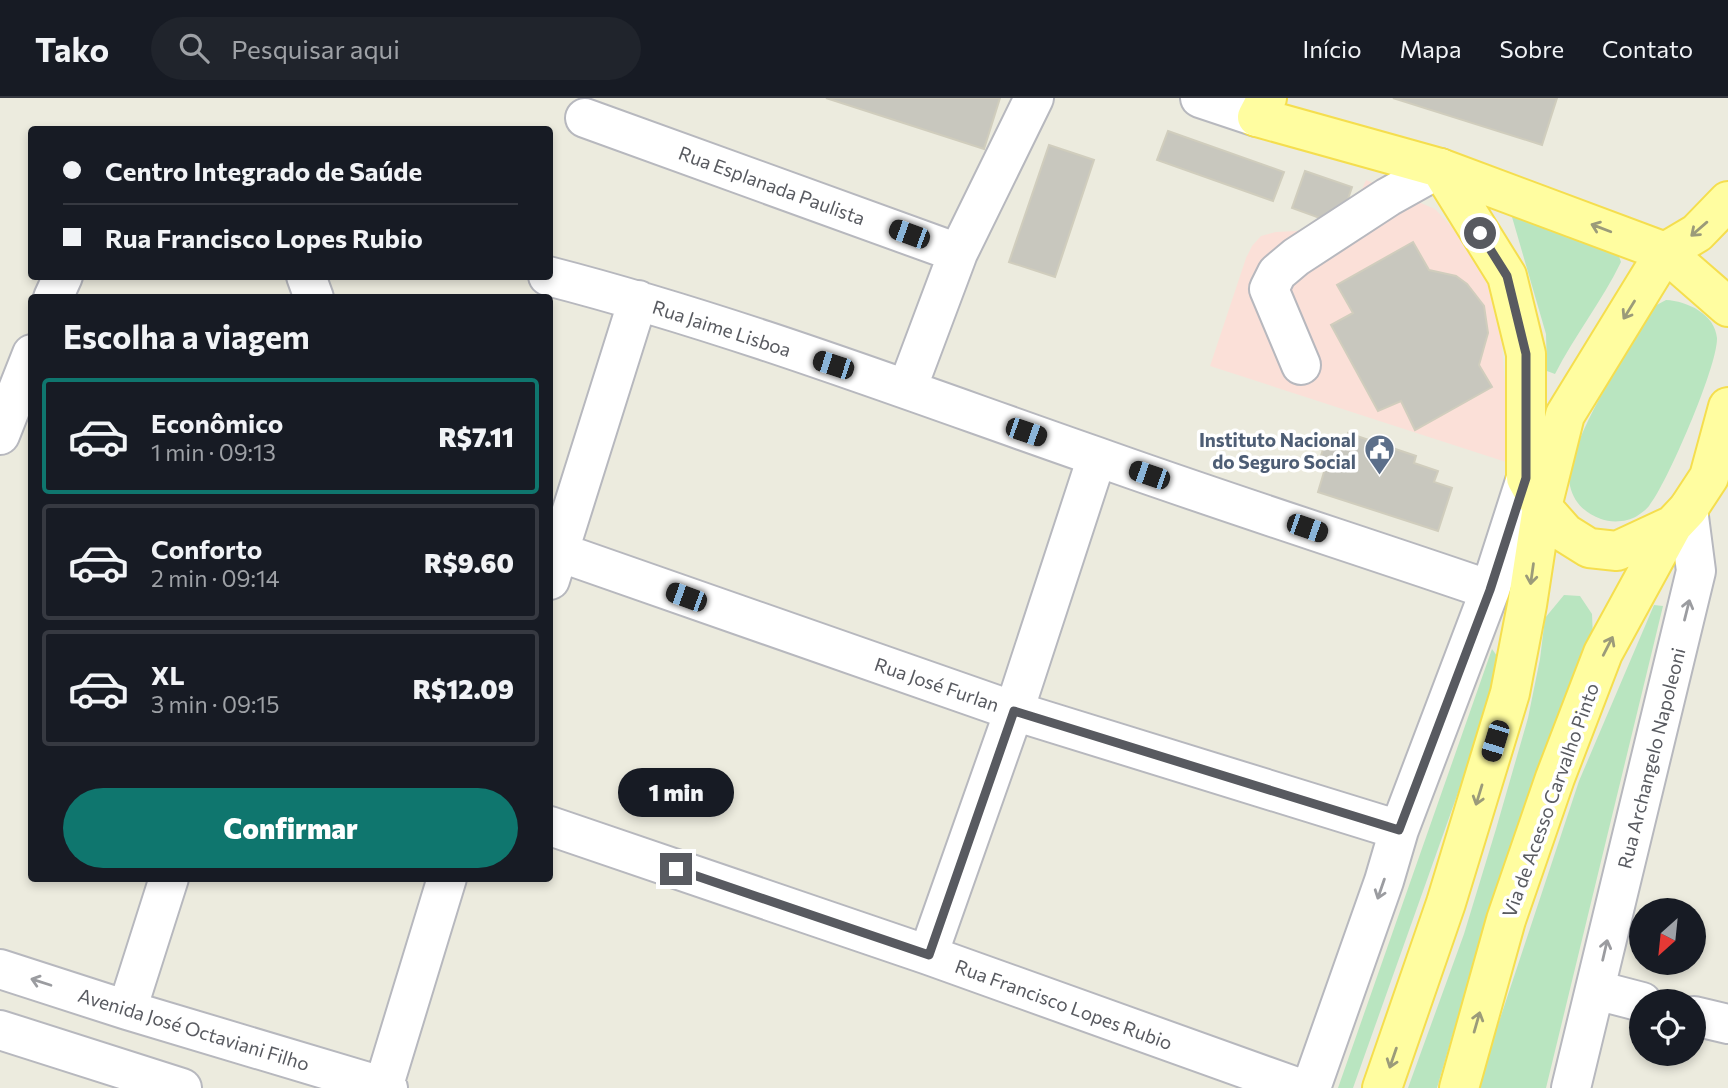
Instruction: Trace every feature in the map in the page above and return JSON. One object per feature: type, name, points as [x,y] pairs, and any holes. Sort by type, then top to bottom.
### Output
[{"type":"main road","points":[[1262,107],[1440,168],[1665,252],[1728,307]]},
{"type":"main road","points":[[1382,1088],[1446,903],[1510,693],[1527,605],[1534,492],[1526,354],[1507,276],[1440,168]]},
{"type":"main road","points":[[1534,492],[1565,415],[1665,252],[1697,233],[1728,201]]},
{"type":"main road","name":"Via de Acesso Carvalho Pinto","points":[[1459,1088],[1506,920],[1555,778],[1603,653],[1681,517],[1718,479],[1728,407]]},
{"type":"main road","points":[[1534,492],[1565,533],[1589,548],[1617,551],[1681,517]]},
{"type":"street","points":[[907,389],[958,253],[1034,98]]},
{"type":"street","points":[[1200,98],[1262,107]]},
{"type":"street","name":"Rua Esplanada Paulista","points":[[586,118],[958,253]]},
{"type":"street","points":[[1301,365],[1269,289],[1277,273],[1296,257],[1388,197],[1440,168]]},
{"type":"street","name":"Rua Jaime Lisboa","points":[[553,277],[638,299],[1490,590]]},
{"type":"street","points":[[554,566],[638,299]]},
{"type":"street","points":[[0,435],[28,364]]},
{"type":"street","points":[[929,955],[1014,711],[1097,457]]},
{"type":"street","points":[[1311,1088],[1384,881],[1399,830],[1490,590],[1534,492]]},
{"type":"street","name":"Rua Archangelo Napoleoni","points":[[1571,1088],[1696,570],[1681,517]]},
{"type":"street","name":"Rua José Furlan","points":[[554,566],[1399,830]]},
{"type":"street","name":"Rua Francisco Lopes Rubio","points":[[553,827],[929,955],[1299,1088]]},
{"type":"street","points":[[127,1010],[168,882]]},
{"type":"street","points":[[384,1088],[446,882]]},
{"type":"street","name":"Avenida José Octaviani Filho","points":[[0,969],[384,1088]]},
{"type":"street","points":[[1595,990],[1629,999]]},
{"type":"street","points":[[1706,1019],[1728,1024]]},
{"type":"street","points":[[0,1030],[101,1076],[182,1088]]},
{"type":"shaded area","points":[[1366,180],[1435,209],[1464,240],[1485,275],[1496,305],[1501,334],[1506,462],[1210,366],[1252,246],[1261,236],[1276,232],[1338,229],[1347,224]]},
{"type":"green space","points":[[1517,211],[1616,248],[1621,262],[1555,374],[1547,371],[1546,334],[1512,217]]},
{"type":"green space","points":[[1666,300],[1691,306],[1711,322],[1717,338],[1709,373],[1690,424],[1649,506],[1629,520],[1605,520],[1595,517],[1577,502],[1570,486],[1570,471],[1575,453],[1594,410],[1648,314],[1652,308]]},
{"type":"green space","points":[[1564,595],[1580,596],[1592,614],[1593,638],[1516,838],[1480,941],[1437,1088],[1408,1088],[1464,934],[1496,829],[1528,718],[1545,618]]},
{"type":"green space","points":[[1654,605],[1663,606],[1546,1088],[1477,1088],[1579,781]]},
{"type":"green space","points":[[1492,649],[1500,660],[1492,697],[1353,1088],[1338,1088]]},
{"type":"building","points":[[826,98],[1000,98],[984,149]]},
{"type":"building","points":[[1393,98],[1557,98],[1542,145]]},
{"type":"building","points":[[1168,131],[1284,172],[1273,201],[1157,160]]},
{"type":"building","points":[[1049,145],[1094,160],[1055,277],[1009,262]]},
{"type":"building","points":[[1305,171],[1352,187],[1339,225],[1292,208]]},
{"type":"building","points":[[1413,242],[1429,270],[1456,276],[1467,284],[1484,306],[1488,333],[1479,365],[1492,387],[1415,430],[1401,401],[1378,411],[1331,325],[1353,313],[1337,285]]},
{"type":"building","name":"Instituto Nacional do Seguro Social","points":[[1348,433],[1416,456],[1414,463],[1438,471],[1434,482],[1452,488],[1438,531],[1318,492],[1327,462],[1320,459],[1327,437],[1345,443]]},
{"type":"place","name":"Instituto Nacional do Seguro Social","points":[[1379,477]]},
{"type":"route","points":[[676,869],[929,955],[1014,711],[1399,830],[1490,590],[1526,478],[1526,354],[1507,276],[1480,233]]}]
